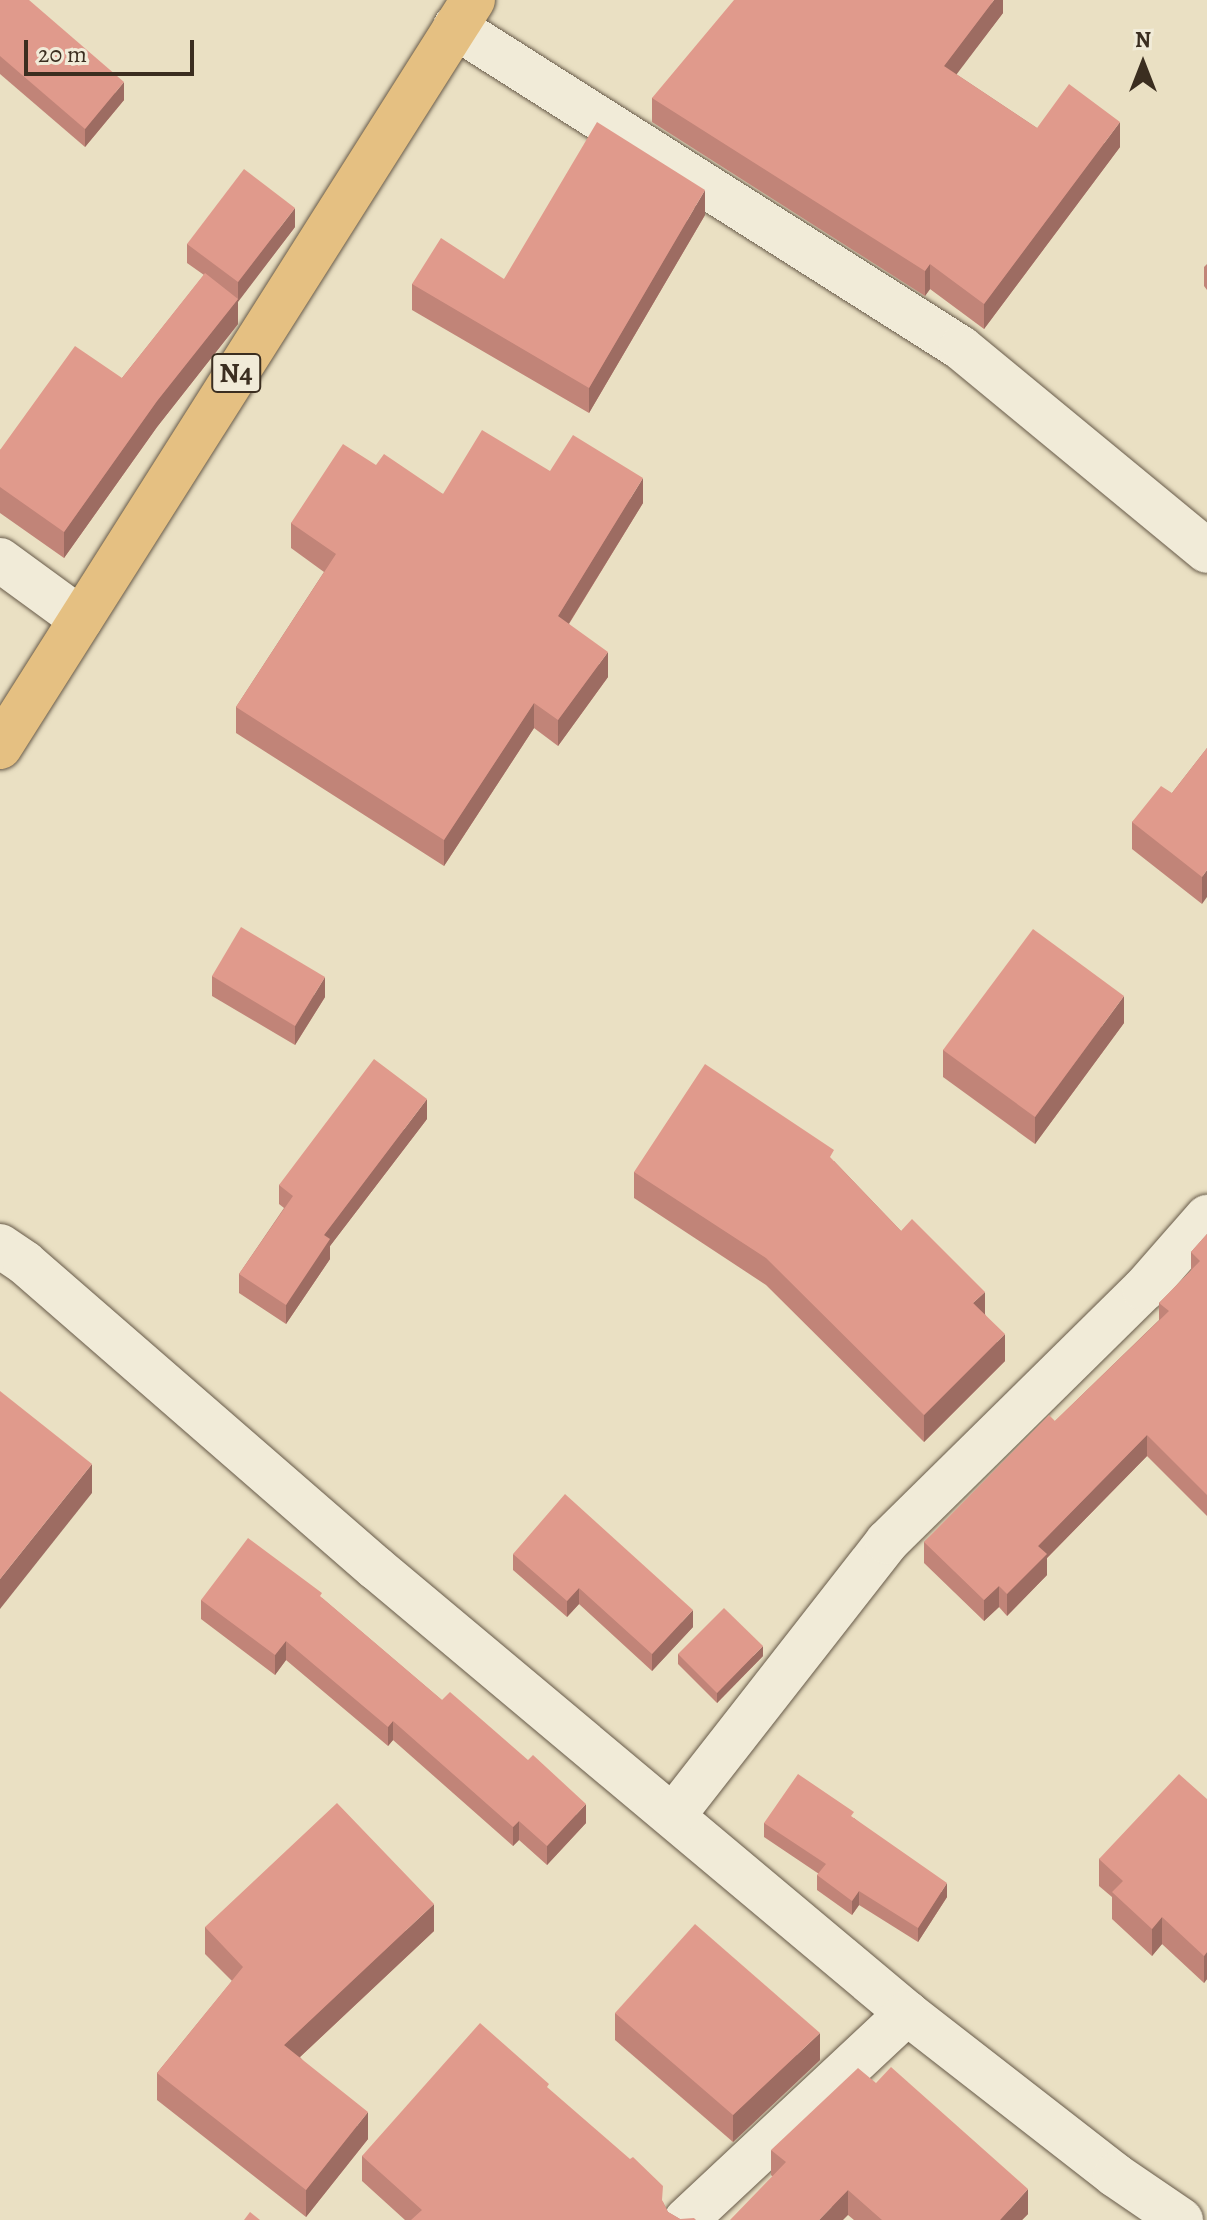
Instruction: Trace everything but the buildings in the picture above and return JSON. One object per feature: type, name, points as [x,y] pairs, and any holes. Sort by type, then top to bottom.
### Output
[{"type":"highway","name":"N4","points":[[0,747],[464,14]]},
{"type":"street","points":[[464,14],[961,348],[1207,551]]},
{"type":"street","points":[[0,560],[81,619]]},
{"type":"street","points":[[673,1816],[887,1542],[1144,1289],[1207,1217]]},
{"type":"street","points":[[0,1246],[25,1263],[376,1568],[907,2013],[1115,2175],[1181,2220]]},
{"type":"street","points":[[686,2220],[907,2013]]}]
